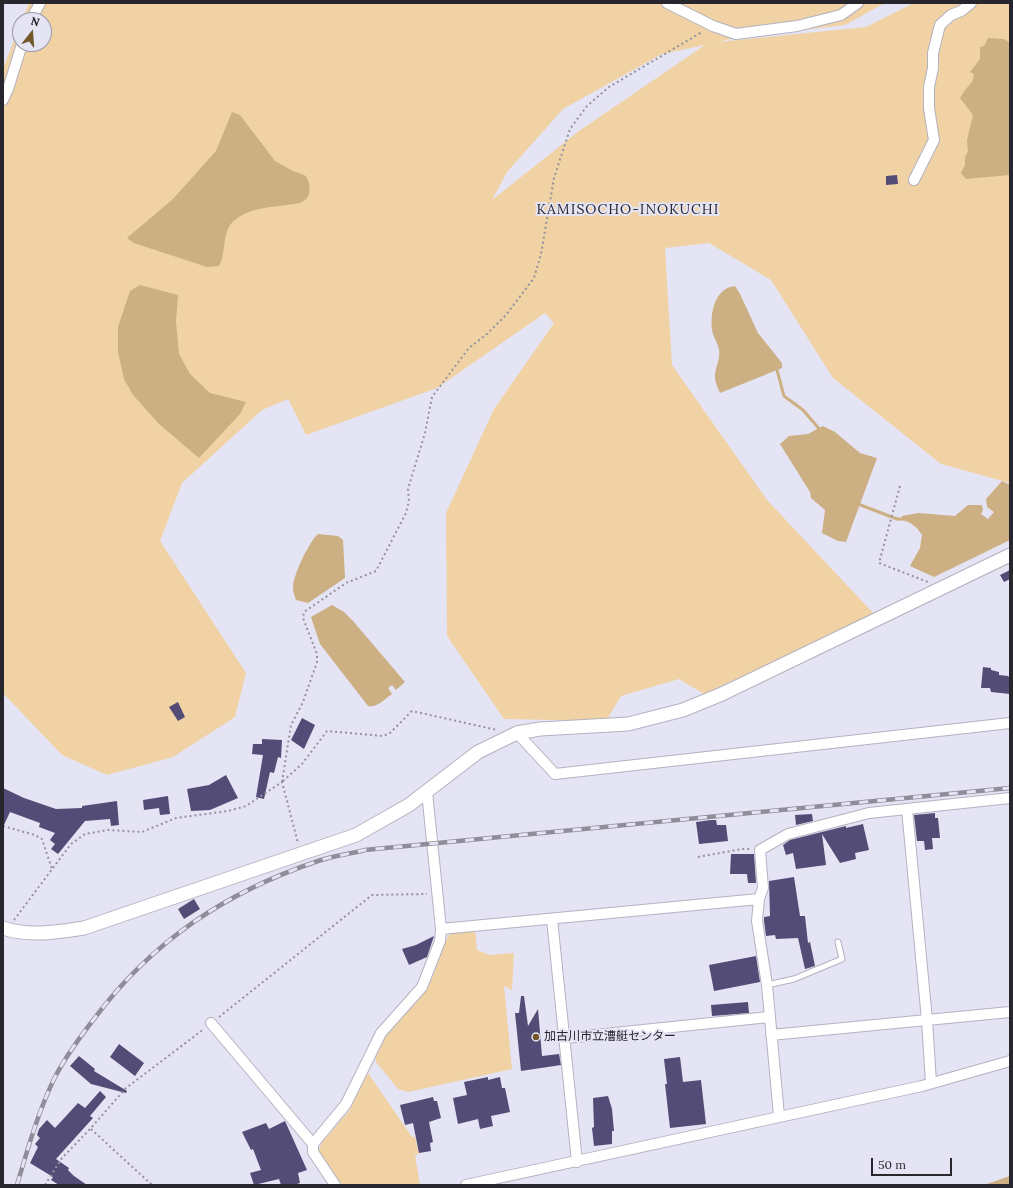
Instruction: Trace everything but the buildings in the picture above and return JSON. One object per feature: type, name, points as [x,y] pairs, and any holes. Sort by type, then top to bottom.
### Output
[{"type":"street","points":[[35,12],[40,3]]},
{"type":"street","points":[[667,3],[713,26],[736,34],[797,26],[841,14],[858,3]]},
{"type":"street","points":[[914,180],[934,140],[929,108],[929,87],[933,68],[933,53],[940,25],[950,15],[961,10],[970,3]]},
{"type":"street","points":[[3,100],[20,52]]},
{"type":"street","points":[[5,929],[45,933],[84,928],[356,834],[403,809],[478,752],[512,735],[540,729],[628,724],[684,710],[722,694],[1010,555]]},
{"type":"street","points":[[512,735],[555,774],[1010,723]]},
{"type":"street","points":[[313,1144],[346,1104],[380,1033],[422,987],[440,940],[441,929],[436,894],[427,792]]},
{"type":"street","points":[[779,1116],[766,986],[757,921],[759,899],[763,888],[760,850],[788,834],[837,820],[869,813],[1010,798]]},
{"type":"street","points":[[907,809],[927,1020],[931,1083]]},
{"type":"street","points":[[441,929],[759,899]]},
{"type":"street","points":[[552,919],[566,1038],[577,1162]]},
{"type":"street","points":[[771,1035],[1010,1012]]},
{"type":"street","points":[[566,1038],[769,1017]]},
{"type":"street","points":[[211,1023],[313,1144],[314,1152],[334,1185]]},
{"type":"street","points":[[466,1185],[577,1162],[779,1116],[860,1100],[931,1083],[1010,1061]]},
{"type":"lane","points":[[766,986],[794,979],[842,959],[838,942]]},
{"type":"path","points":[[301,853],[282,782],[291,725],[304,702],[317,662],[317,654],[303,618],[304,612],[346,582],[376,571],[406,513],[409,501],[408,489],[425,432],[432,396],[469,348],[487,334],[506,315],[534,278],[541,254],[554,178],[570,129],[587,106],[609,87],[713,26]]},
{"type":"path","points":[[900,486],[879,563],[926,580],[939,589]]},
{"type":"path","points":[[5,929],[71,844],[85,834],[108,830],[142,832],[176,818],[228,811],[246,806],[282,782],[302,764],[327,731],[383,736],[390,733],[412,710],[502,731],[512,735]]},
{"type":"path","points":[[3,826],[35,834],[42,838],[52,869]]},
{"type":"path","points":[[698,857],[742,848],[760,850]]},
{"type":"path","points":[[45,1185],[62,1158],[126,1088],[211,1023],[372,895],[436,894]]},
{"type":"path","points":[[91,1128],[152,1185]]},
{"type":"shaded area","points":[[29,3],[885,3],[845,25],[734,38],[718,42],[866,27],[914,3],[1010,3],[1010,483],[941,464],[833,378],[771,280],[709,243],[665,248],[672,365],[767,500],[875,615],[704,694],[679,679],[621,696],[606,721],[504,719],[447,636],[446,513],[494,409],[554,323],[545,313],[437,388],[306,435],[288,399],[262,410],[182,483],[160,541],[246,673],[235,717],[173,757],[107,775],[62,755],[3,693],[3,68],[12,46],[12,52],[52,52],[52,12],[25,12]],"holes":[[[705,45],[579,131],[492,200],[507,172],[563,109],[662,54]]]},
{"type":"shaded area","points":[[988,38],[1004,39],[1010,43],[1010,175],[966,179],[961,173],[965,165],[965,157],[968,151],[967,140],[973,115],[960,98],[972,82],[974,74],[970,72],[980,59],[980,47],[984,46]]},
{"type":"shaded area","points":[[232,112],[240,115],[275,161],[306,176],[310,190],[308,197],[299,203],[256,210],[241,215],[230,225],[226,235],[223,256],[219,266],[207,267],[134,243],[127,238],[173,199],[216,151]]},
{"type":"shaded area","points":[[140,285],[178,295],[176,322],[179,354],[190,374],[210,393],[246,402],[240,414],[199,458],[159,424],[133,395],[124,379],[118,352],[118,327],[130,291]]},
{"type":"shaded area","points":[[735,286],[758,333],[782,363],[782,368],[720,393],[715,378],[719,353],[712,330],[712,316],[718,296],[728,288]]},
{"type":"shaded area","points":[[823,426],[835,432],[860,453],[877,458],[846,542],[838,541],[822,533],[825,510],[811,498],[810,492],[780,444],[789,436],[808,434]]},
{"type":"shaded area","points":[[1002,481],[1010,485],[1010,540],[934,577],[910,566],[920,548],[922,535],[914,525],[902,520],[902,516],[918,513],[955,516],[968,505],[982,505],[983,510],[981,514],[988,519],[994,512],[987,507],[986,499]]},
{"type":"shaded area","points":[[318,534],[338,536],[343,540],[345,578],[308,603],[296,600],[293,590],[294,582],[302,559],[310,544]]},
{"type":"shaded area","points":[[332,605],[344,612],[353,621],[405,682],[396,690],[392,685],[388,688],[392,694],[375,706],[368,706],[320,644],[311,617]]},
{"type":"shaded area","points":[[475,929],[477,950],[490,955],[514,953],[512,990],[504,986],[512,1069],[408,1092],[398,1089],[376,1062],[376,1054],[380,1045],[386,1035],[428,986],[449,935],[452,933]]},
{"type":"shaded area","points":[[368,1073],[412,1137],[415,1137],[419,1154],[415,1155],[420,1185],[342,1185],[318,1152],[322,1142],[349,1111]]},
{"type":"shaded area","points":[[1010,1176],[1010,1185],[984,1185]]},
{"type":"waterway","points":[[777,370],[784,396],[803,410],[821,431]]},
{"type":"waterway","points":[[858,504],[897,519],[905,519]]},
{"type":"railway","points":[[17,1185],[38,1117],[55,1077],[78,1040],[117,991],[166,943],[193,922],[222,904],[284,873],[324,859],[365,850],[1010,788]]},
{"type":"place","name":"加古川市立漕艇センター","points":[[536,1037]]},
{"type":"district","name":"KAMISOCHO-INOKUCHI","points":[[628,210]]}]
